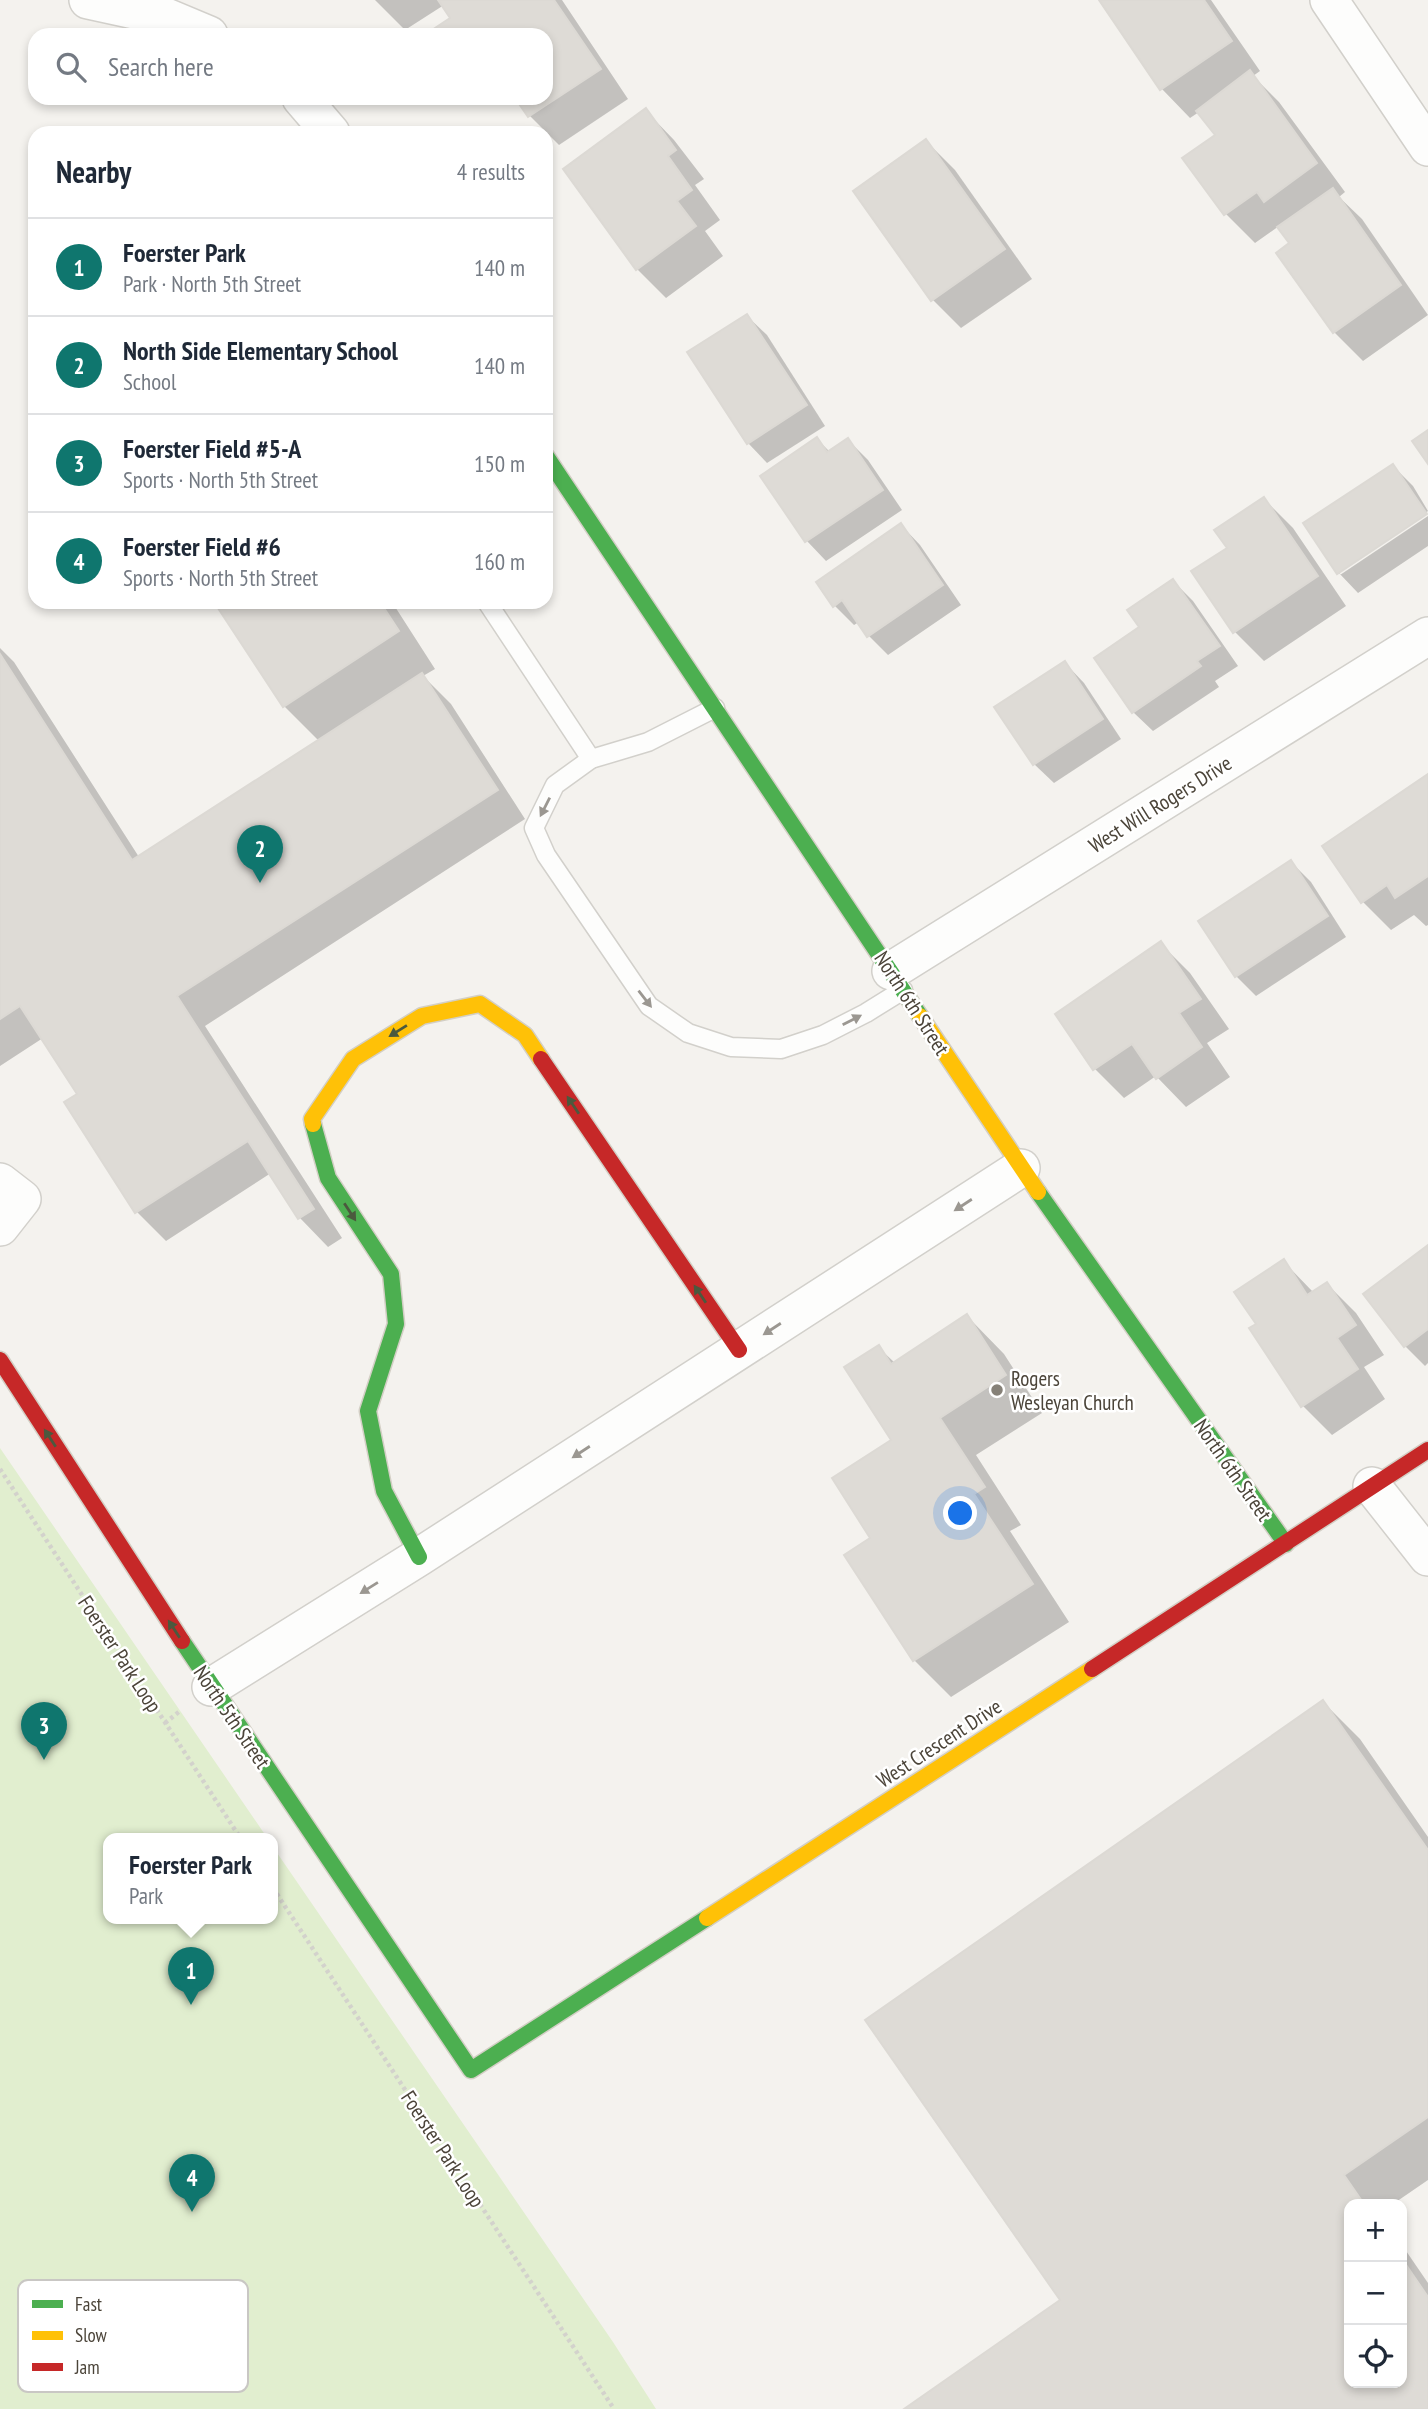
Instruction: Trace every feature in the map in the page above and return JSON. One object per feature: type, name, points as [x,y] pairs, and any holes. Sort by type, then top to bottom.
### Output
[{"type":"street","points":[[88,0],[170,8],[199,28]]},
{"type":"street","points":[[1329,0],[1428,147]]},
{"type":"street","points":[[307,105],[325,126]]},
{"type":"street","name":"North 6th Street","points":[[553,466],[1021,1168],[1286,1544]]},
{"type":"street","name":"West Will Rogers Drive","points":[[897,980],[1428,636]]},
{"type":"street","points":[[419,1557],[384,1491],[368,1411],[396,1324],[391,1274],[328,1178],[312,1119],[353,1059],[422,1016],[480,1004],[525,1035],[739,1350]]},
{"type":"street","points":[[211,1687],[419,1557],[1021,1168]]},
{"type":"street","points":[[0,1182],[22,1199],[0,1227]]},
{"type":"street","name":"North 5th Street","points":[[0,1360],[211,1687],[471,2070]]},
{"type":"street","name":"West Crescent Drive","points":[[471,2070],[1428,1450]]},
{"type":"street","points":[[1372,1486],[1428,1557]]},
{"type":"lane","points":[[491,609],[591,759]]},
{"type":"lane","points":[[715,708],[648,743],[591,759],[555,785],[534,828],[547,855],[649,1006],[688,1033],[731,1046],[781,1049],[823,1035],[866,1013],[897,980]]},
{"type":"path","name":"Foerster Park Loop","points":[[0,1469],[237,1833]]},
{"type":"path","name":"Foerster Park Loop","points":[[278,1896],[614,2409]]},
{"type":"green space","points":[[0,1448],[264,1833],[103,1833],[103,1924],[278,1924],[278,1854],[613,2342],[656,2409],[0,2409]]},
{"type":"building","points":[[438,0],[554,0],[601,69],[553,101],[553,28],[435,28],[450,18]]},
{"type":"building","points":[[1099,0],[1204,0],[1232,41],[1160,90]]},
{"type":"building","points":[[1250,70],[1317,163],[1264,202],[1257,192],[1224,215],[1182,158],[1215,135],[1196,111]]},
{"type":"building","points":[[520,105],[546,105],[528,117]]},
{"type":"building","points":[[646,108],[676,150],[668,156],[692,190],[677,201],[696,226],[636,270],[563,169]]},
{"type":"building","points":[[926,139],[1005,249],[931,301],[853,191]]},
{"type":"building","points":[[1333,188],[1401,285],[1333,333],[1276,253],[1289,243],[1277,227]]},
{"type":"building","points":[[747,314],[807,405],[747,444],[687,352]]},
{"type":"building","points":[[1428,430],[1428,464],[1412,441]]},
{"type":"building","points":[[817,437],[827,452],[848,438],[883,490],[805,542],[760,476]]},
{"type":"building","points":[[1393,464],[1427,514],[1337,574],[1303,523]]},
{"type":"building","points":[[1264,497],[1318,576],[1233,633],[1191,571],[1227,548],[1214,530]]},
{"type":"building","points":[[901,523],[943,585],[867,637],[842,600],[833,607],[816,582]]},
{"type":"building","points":[[1173,579],[1220,646],[1197,661],[1201,666],[1132,713],[1094,658],[1139,627],[1127,610]]},
{"type":"building","points":[[219,609],[385,609],[399,631],[283,707]]},
{"type":"building","points":[[0,654],[132,860],[422,673],[498,790],[177,996],[314,1209],[298,1219],[248,1141],[135,1213],[64,1102],[77,1094],[20,1006],[0,1019]]},
{"type":"building","points":[[1065,661],[1103,719],[1033,765],[994,707]]},
{"type":"building","points":[[1428,774],[1428,876],[1395,898],[1387,885],[1361,903],[1322,846]]},
{"type":"building","points":[[1291,860],[1328,916],[1235,977],[1198,921]]},
{"type":"building","points":[[1161,941],[1201,999],[1179,1013],[1202,1047],[1156,1079],[1132,1044],[1093,1070],[1055,1014]]},
{"type":"building","points":[[1428,1245],[1428,1329],[1404,1347],[1363,1294]]},
{"type":"building","points":[[1284,1259],[1307,1295],[1327,1282],[1356,1325],[1337,1338],[1358,1369],[1301,1407],[1249,1328],[1256,1324],[1234,1292]]},
{"type":"building","points":[[967,1314],[1006,1375],[940,1418],[985,1487],[974,1494],[1033,1584],[913,1661],[844,1555],[870,1538],[832,1478],[891,1440],[844,1367],[879,1345],[891,1364]]},
{"type":"building","points":[[1323,1700],[1428,1850],[1428,2117],[1344,2175],[1361,2199],[1344,2199],[1344,2388],[1407,2388],[1407,2266],[1428,2297],[1428,2409],[904,2409],[1060,2300],[865,2020]]},
{"type":"traffic: fast","points":[[553,466],[920,1016]]},
{"type":"traffic: fast","points":[[313,1124],[328,1178],[391,1274],[396,1324],[368,1411],[384,1491],[419,1557]]},
{"type":"traffic: fast","points":[[1038,1192],[1286,1544]]},
{"type":"traffic: fast","points":[[182,1641],[471,2070],[707,1918]]},
{"type":"traffic: slow","points":[[313,1124],[312,1119],[353,1059],[422,1016],[480,1004],[525,1035],[541,1059]]},
{"type":"traffic: slow","points":[[920,1016],[1038,1192]]},
{"type":"traffic: slow","points":[[707,1918],[1092,1669]]},
{"type":"traffic: jam","points":[[541,1059],[739,1350]]},
{"type":"traffic: jam","points":[[0,1360],[182,1641]]},
{"type":"traffic: jam","points":[[1092,1669],[1428,1450]]},
{"type":"place","name":"North Side Elementary School","points":[[260,883]]},
{"type":"place","name":"Rogers Wesleyan Church","points":[[997,1390]]},
{"type":"place","name":"Foerster Field #5-A","points":[[44,1760]]},
{"type":"place","name":"Foerster Park","points":[[191,2005]]},
{"type":"place","name":"Foerster Field #6","points":[[192,2212]]}]
